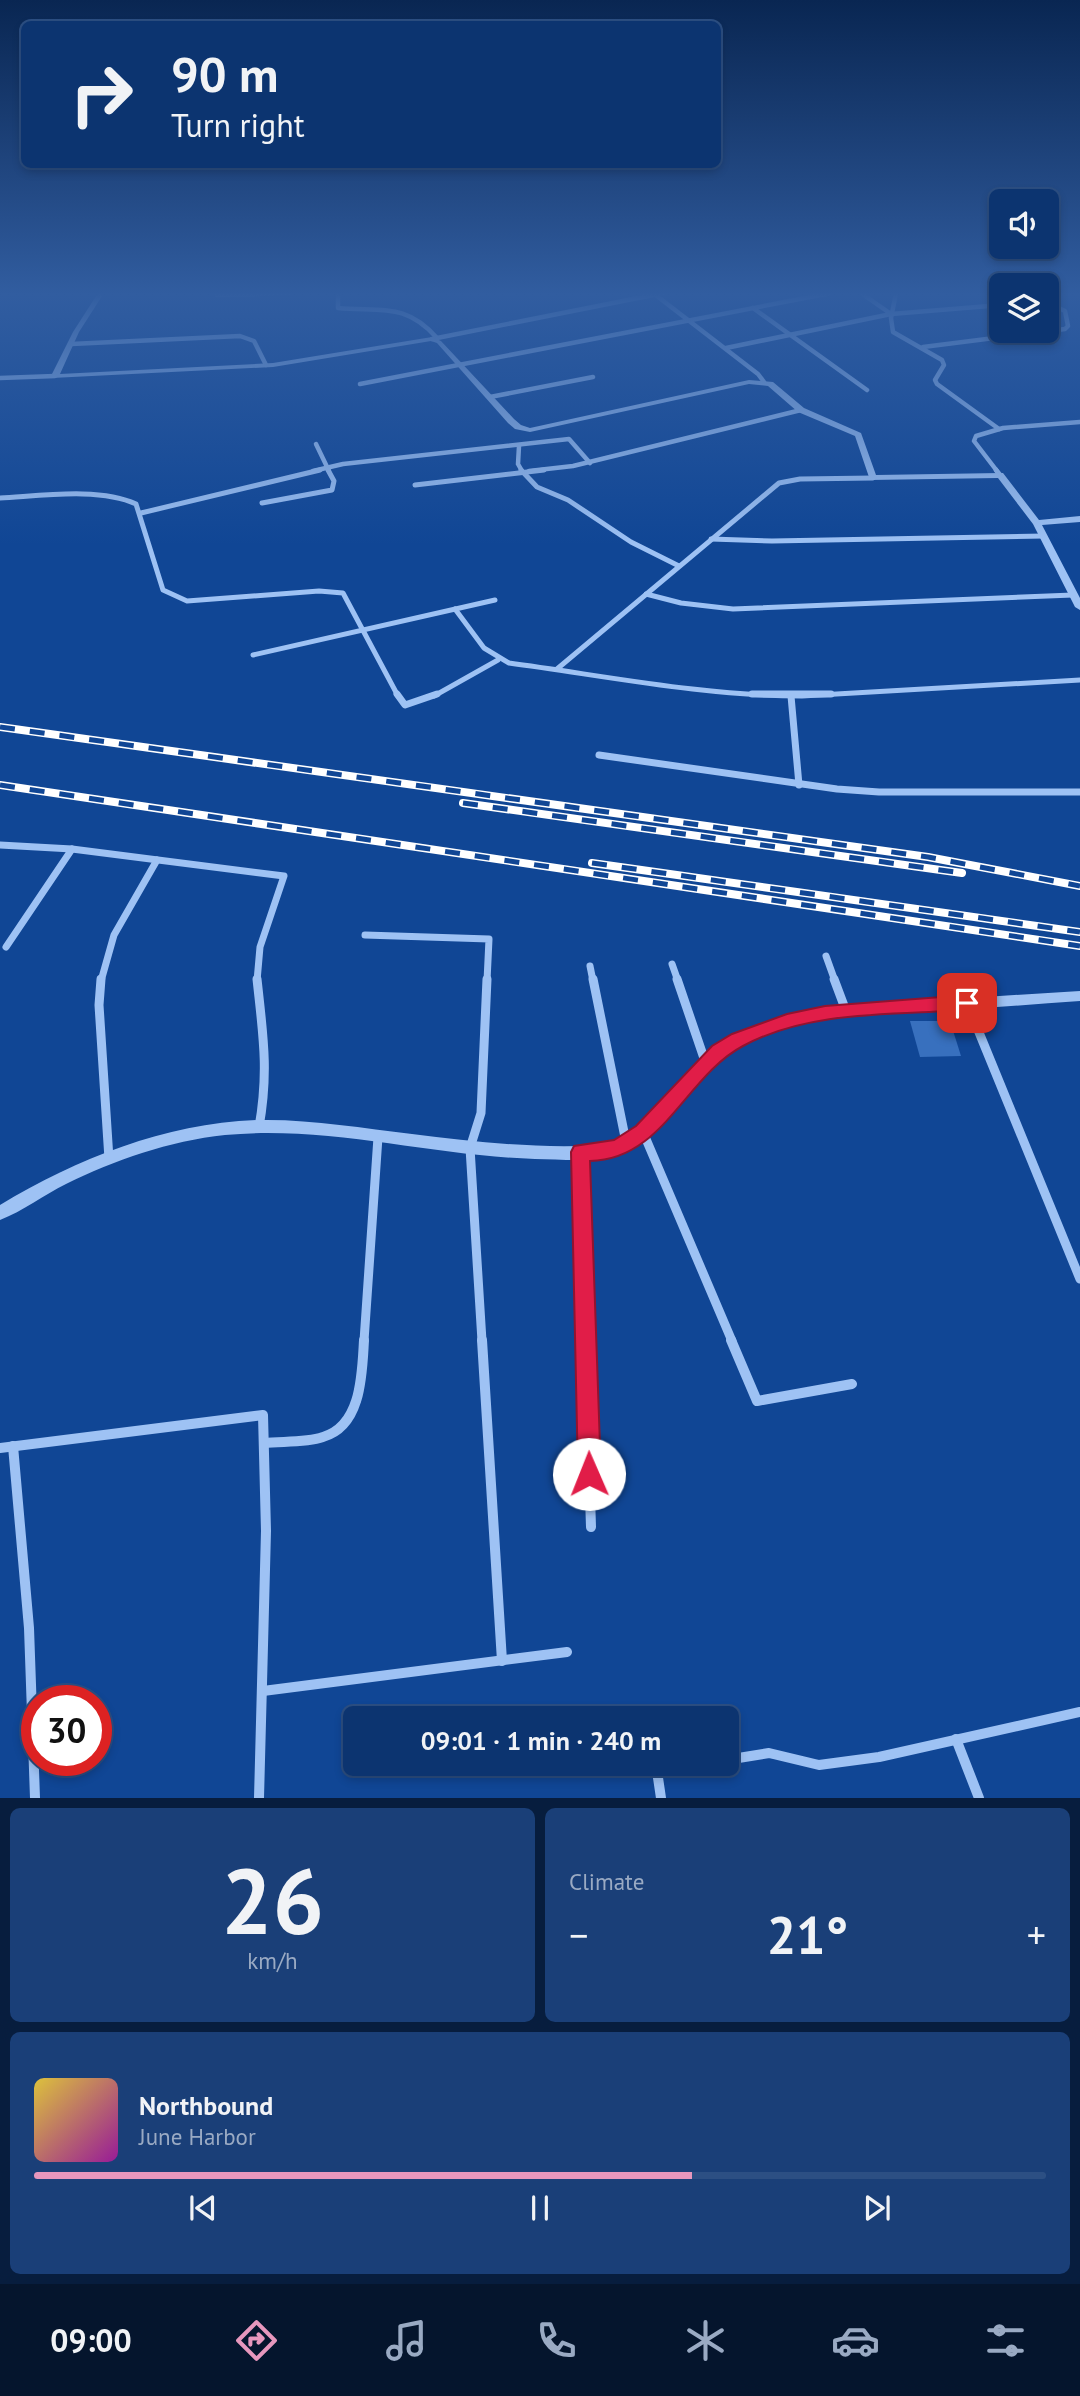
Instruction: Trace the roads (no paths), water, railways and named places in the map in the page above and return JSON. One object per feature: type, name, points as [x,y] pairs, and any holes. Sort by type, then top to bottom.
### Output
[{"type":"street","points":[[0,378],[30,377]]},
{"type":"street","points":[[360,384],[397,377]]},
{"type":"street","points":[[471,377],[518,427],[530,430],[749,382],[764,382]]},
{"type":"street","points":[[490,397],[593,377]]},
{"type":"street","points":[[760,377],[801,410],[858,435],[873,478]]},
{"type":"street","points":[[849,377],[867,390]]},
{"type":"street","points":[[937,377],[937,384],[999,429]]},
{"type":"street","points":[[415,485],[590,463],[801,410]]},
{"type":"street","points":[[1080,422],[999,429],[976,436],[974,441],[1037,523],[1080,607]]},
{"type":"street","points":[[530,430],[528,439],[519,446],[518,464],[537,487],[568,500],[631,542],[679,566]]},
{"type":"street","points":[[141,513],[327,468],[569,439],[590,463]]},
{"type":"street","points":[[262,503],[332,490],[334,481],[316,444]]},
{"type":"street","points":[[557,669],[779,484],[800,479],[1000,475]]},
{"type":"street","points":[[0,498],[121,498],[135,504],[141,513],[163,590],[173,597],[187,601],[206,602],[335,591],[348,600],[397,695],[405,705],[429,699],[498,660]]},
{"type":"street","points":[[1037,523],[1080,519]]},
{"type":"street","points":[[710,539],[785,541],[1044,536]]},
{"type":"street","points":[[646,594],[681,603],[753,609],[1073,595]]},
{"type":"street","points":[[253,655],[495,600]]},
{"type":"street","points":[[455,609],[484,650],[498,660],[697,689],[791,696],[1080,680]]},
{"type":"street","points":[[791,696],[799,785]]},
{"type":"street","points":[[599,755],[799,785],[879,792],[1080,792]]},
{"type":"street","points":[[0,845],[72,849],[284,876],[260,947],[256,972],[266,1057],[259,1127]]},
{"type":"street","points":[[6,947],[72,849]]},
{"type":"street","points":[[109,1160],[99,1004],[101,978],[114,935],[158,860]]},
{"type":"street","points":[[365,935],[489,939],[481,1113],[470,1148],[502,1661]]},
{"type":"street","points":[[826,957],[846,1011]]},
{"type":"street","points":[[672,964],[706,1065]]},
{"type":"street","points":[[590,966],[626,1143]]},
{"type":"street","points":[[0,1213],[24,1198],[109,1160],[191,1134],[259,1127],[378,1136],[470,1148],[601,1152],[626,1143],[643,1132],[718,1052],[738,1039],[787,1022],[846,1011],[1080,996]]},
{"type":"street","points":[[967,1003],[1080,1279]]},
{"type":"street","points":[[643,1132],[757,1401],[852,1384]]},
{"type":"street","points":[[264,1443],[323,1438],[338,1431],[351,1417],[362,1375],[378,1136]]},
{"type":"street","points":[[580,1152],[591,1527]]},
{"type":"street","points":[[0,1448],[262,1415],[266,1531],[264,1691],[259,1797]]},
{"type":"street","points":[[13,1446],[29,1628],[35,1797]]},
{"type":"street","points":[[264,1691],[567,1652]]},
{"type":"street","points":[[739,1758],[769,1754],[818,1765],[879,1757],[1080,1712]]},
{"type":"street","points":[[956,1739],[979,1797]]},
{"type":"street","points":[[658,1776],[660,1797]]},
{"type":"railway","points":[[0,727],[928,857],[1080,886]]},
{"type":"railway","points":[[0,785],[1080,946]]},
{"type":"railway","points":[[463,803],[962,873]]},
{"type":"railway","points":[[592,863],[1080,932]]}]
